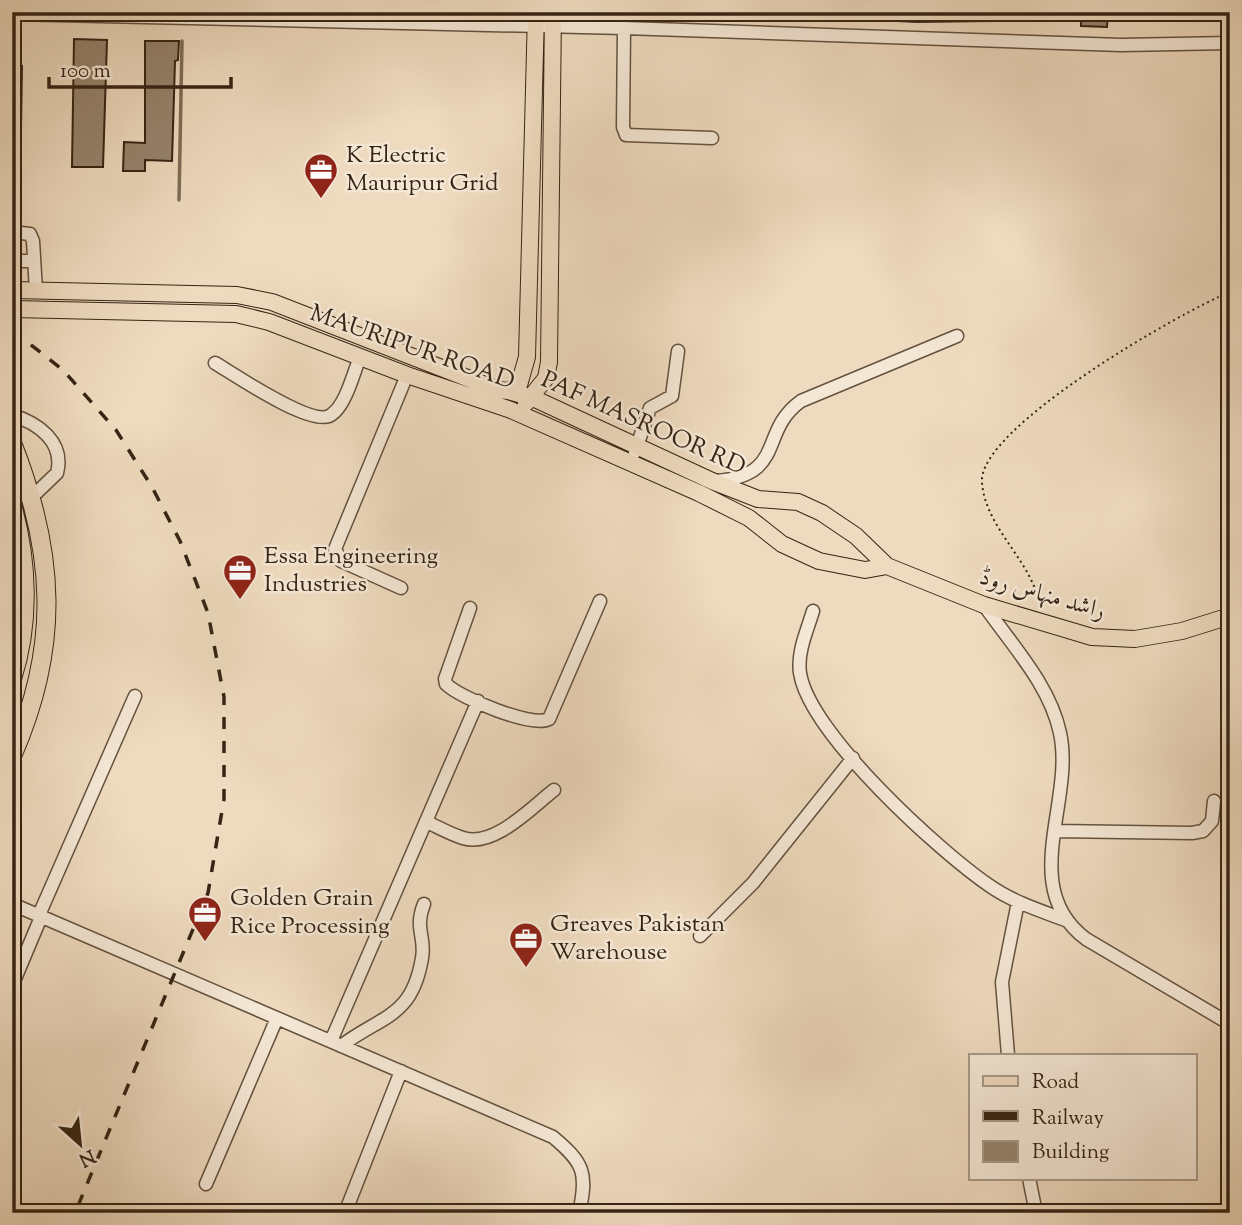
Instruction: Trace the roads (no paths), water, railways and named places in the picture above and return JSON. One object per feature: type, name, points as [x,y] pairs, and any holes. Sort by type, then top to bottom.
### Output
[{"type":"highway","points":[[12,443],[41,530],[49,620],[42,667],[32,706],[12,756]]},
{"type":"highway","points":[[12,505],[22,544],[25,585],[24,621],[12,679]]},
{"type":"main road","name":"MAURIPUR ROAD","points":[[12,290],[237,295],[272,302],[498,390],[508,391],[519,385],[527,357],[536,19]]},
{"type":"main road","name":"MAURIPUR ROAD","points":[[12,309],[236,314],[269,322],[407,375],[511,410],[533,398],[546,378],[549,362],[553,20]]},
{"type":"main road","name":"PAF MASROOR RD","points":[[508,391],[533,398],[712,481],[758,499]]},
{"type":"main road","name":"PAF MASROOR RD","points":[[511,410],[749,518]]},
{"type":"main road","name":"راشد منہاس روڈ","points":[[758,499],[798,502],[822,513],[856,536],[887,566],[984,605],[1092,637],[1135,639],[1182,631],[1230,616]]},
{"type":"main road","name":"راشد منہاس روڈ","points":[[749,518],[782,544],[819,561],[865,570],[887,566]]},
{"type":"street","points":[[12,14],[536,19],[624,28],[1121,45],[1230,43]]},
{"type":"street","points":[[624,28],[623,127],[626,135],[712,138]]},
{"type":"street","points":[[12,232],[30,234],[36,290]]},
{"type":"street","points":[[12,261],[34,261]]},
{"type":"street","points":[[712,481],[735,479],[755,471],[764,462],[787,414],[802,401],[957,336]]},
{"type":"street","points":[[631,463],[650,408],[672,396],[678,351]]},
{"type":"street","points":[[215,363],[283,403],[317,419],[325,419],[338,408],[360,357]]},
{"type":"street","points":[[401,588],[341,561],[335,549],[407,375]]},
{"type":"street","points":[[12,415],[48,435],[57,452],[57,473],[32,498]]},
{"type":"street","points":[[470,608],[445,678],[449,687],[530,722],[549,719],[600,601]]},
{"type":"street","points":[[984,605],[1044,691],[1056,718],[1062,761],[1049,878],[1068,921],[1086,939],[1230,1024]]},
{"type":"street","points":[[813,611],[799,658],[800,676],[822,720],[873,784],[947,854],[991,887],[1018,902],[1068,921]]},
{"type":"street","points":[[12,986],[135,696]]},
{"type":"street","points":[[336,1044],[478,701]]},
{"type":"street","points":[[700,936],[753,883],[852,758]]},
{"type":"street","points":[[427,822],[465,839],[482,838],[500,831],[554,790]]},
{"type":"street","points":[[1055,831],[1192,834],[1209,827],[1214,801]]},
{"type":"street","points":[[1008,1054],[1002,982],[1018,902]]},
{"type":"street","points":[[12,904],[553,1137],[576,1156],[585,1186],[579,1213]]},
{"type":"street","points":[[336,1044],[394,1016],[409,999],[422,958],[418,928],[424,904]]},
{"type":"street","points":[[206,1184],[277,1018]]},
{"type":"street","points":[[345,1213],[401,1071]]},
{"type":"street","points":[[1029,1180],[1036,1213]]},
{"type":"waterway","points":[[179,200],[182,41]]},
{"type":"railway","points":[[12,330],[63,370],[116,430],[152,487],[180,541],[208,613],[224,697],[224,799],[208,893],[75,1213]]},
{"type":"place","name":"K Electric Mauripur Grid","points":[[321,200]]},
{"type":"place","name":"Essa Engineering Industries","points":[[240,601]]},
{"type":"place","name":"Golden Grain Rice Processing","points":[[205,943]]},
{"type":"place","name":"Greaves Pakistan Warehouse","points":[[526,969]]}]
